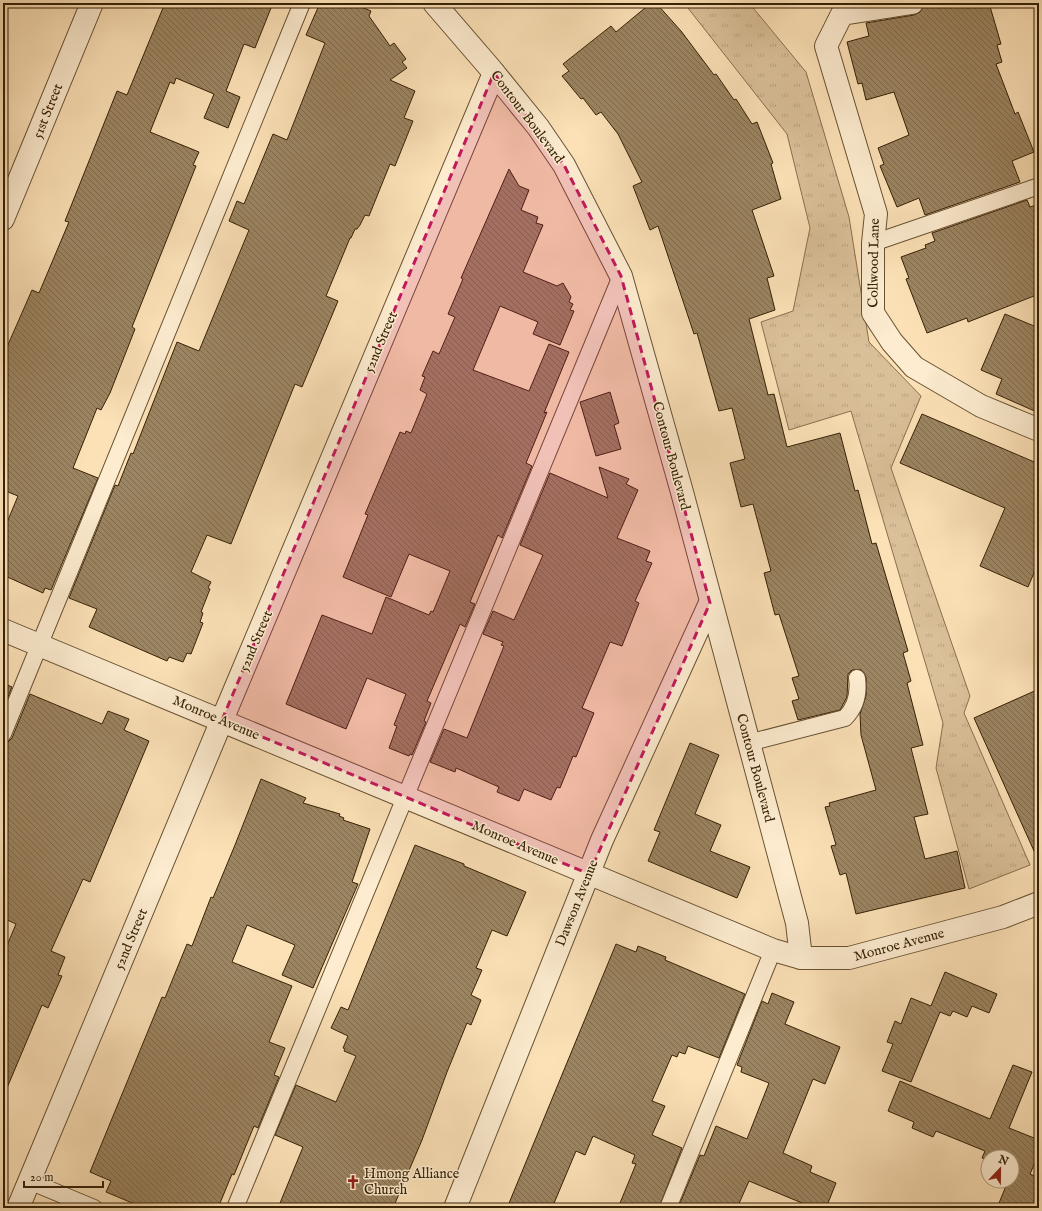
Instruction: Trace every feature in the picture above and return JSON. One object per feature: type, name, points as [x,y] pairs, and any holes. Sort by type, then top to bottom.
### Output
[{"type":"street","name":"51st Street","points":[[3,219],[92,3]]},
{"type":"street","name":"Contour Boulevard","points":[[434,3],[538,127],[564,165],[621,276],[682,492],[710,603],[797,923],[801,958]]},
{"type":"street","name":"Collwood Lane","points":[[912,3],[842,14],[826,46],[876,214],[873,243],[873,313],[892,342],[914,367],[974,402],[1039,430]]},
{"type":"street","name":"52nd Street","points":[[18,1208],[494,73]]},
{"type":"street","name":"Dawson Avenue","points":[[455,1208],[589,874],[710,603]]},
{"type":"street","name":"Monroe Avenue","points":[[3,630],[589,874],[774,950],[801,958],[849,958],[1003,917],[1039,903]]},
{"type":"lane","points":[[3,734],[302,3]]},
{"type":"lane","points":[[873,243],[1039,186]]},
{"type":"lane","points":[[235,1208],[621,276]]},
{"type":"lane","points":[[748,743],[845,718],[856,700],[859,689],[857,678]]},
{"type":"lane","points":[[668,1208],[774,950]]},
{"type":"lane","points":[[29,1181],[94,1208]]},
{"type":"highlighted area","points":[[494,73],[564,165],[621,276],[710,603],[589,874],[222,720]]},
{"type":"green space","points":[[684,3],[749,3],[806,72],[849,217],[869,342],[921,396],[891,468],[970,696],[964,713],[1030,865],[969,889],[936,768],[943,723],[851,411],[789,430],[761,322],[793,311],[810,228],[787,134]]},
{"type":"building","points":[[165,3],[273,3],[255,48],[244,44],[226,91],[240,97],[228,128],[204,118],[214,94],[176,78],[174,84],[170,82],[150,132],[199,152],[193,165],[196,166],[132,327],[135,329],[110,393],[101,410],[97,408],[73,468],[98,478],[51,590],[45,588],[43,593],[3,575],[3,532],[18,496],[3,490],[3,356],[32,290],[39,293],[69,222],[65,221],[117,91],[127,95]]},
{"type":"building","points":[[320,3],[352,3],[371,11],[369,16],[390,46],[394,43],[406,59],[402,62],[407,68],[390,80],[415,91],[404,118],[413,121],[395,166],[390,164],[369,216],[365,215],[360,225],[357,229],[355,229],[350,238],[326,296],[338,301],[302,387],[295,384],[231,544],[207,535],[191,572],[211,582],[208,588],[210,589],[201,612],[203,613],[200,622],[203,623],[191,654],[187,653],[183,662],[169,657],[167,661],[89,627],[97,609],[69,598],[115,485],[118,486],[131,453],[133,454],[177,342],[199,351],[249,230],[229,221],[237,201],[244,204],[273,134],[287,140],[325,43],[306,35]]},
{"type":"building","points":[[651,3],[656,3],[681,31],[714,75],[716,74],[734,100],[736,99],[752,124],[757,122],[773,163],[771,164],[781,199],[752,210],[774,276],[767,278],[775,310],[749,319],[768,395],[774,394],[787,447],[840,433],[855,491],[858,490],[872,544],[876,543],[908,651],[903,653],[911,681],[907,683],[923,745],[911,748],[928,814],[914,817],[925,859],[957,851],[965,888],[856,914],[846,873],[840,875],[831,846],[836,845],[825,807],[830,806],[829,803],[876,790],[861,735],[860,714],[866,696],[866,677],[861,670],[852,670],[848,674],[847,697],[840,710],[798,720],[792,701],[799,699],[792,678],[799,676],[779,614],[775,615],[764,573],[771,571],[753,504],[741,507],[730,463],[745,459],[732,408],[719,411],[697,333],[694,334],[658,226],[650,230],[633,186],[642,182],[618,134],[601,112],[596,115],[583,98],[581,99],[562,76],[569,71],[563,64],[611,26],[616,32]]},
{"type":"building","points":[[931,3],[964,3],[966,8],[989,3],[1001,44],[997,45],[1002,62],[996,64],[1015,114],[1018,112],[1034,152],[1012,161],[1020,182],[925,215],[919,198],[897,207],[880,166],[884,164],[878,148],[909,135],[894,92],[866,100],[862,83],[858,84],[847,42],[869,36],[866,23],[914,15],[920,12],[924,5]]},
{"type":"building","points":[[509,169],[519,186],[529,190],[521,210],[538,217],[536,223],[543,225],[523,272],[557,286],[563,283],[571,297],[569,302],[573,304],[570,310],[574,311],[560,345],[533,334],[538,322],[500,306],[473,370],[529,391],[549,344],[569,352],[544,413],[547,412],[526,463],[532,466],[502,538],[498,535],[470,602],[475,604],[465,627],[460,624],[427,701],[431,703],[424,721],[426,722],[412,755],[410,754],[409,756],[389,748],[397,726],[394,725],[406,694],[367,678],[346,729],[286,704],[322,615],[372,634],[386,597],[429,615],[431,611],[433,612],[450,571],[409,554],[391,597],[343,577],[368,515],[365,514],[400,432],[405,434],[406,431],[411,433],[427,394],[420,390],[425,377],[422,376],[433,351],[439,354],[455,317],[448,314],[463,279],[461,278]]},
{"type":"building","points":[[1027,200],[1030,207],[1039,204],[1039,294],[968,322],[967,318],[927,333],[906,279],[909,278],[901,257],[926,248],[925,245],[935,241],[932,233]]},
{"type":"building","points":[[1005,314],[1039,328],[1039,413],[996,394],[1002,379],[981,370]]},
{"type":"building","points":[[610,392],[619,423],[614,425],[621,449],[596,456],[580,402]]},
{"type":"building","points":[[922,414],[1039,464],[1039,561],[1028,587],[980,566],[1005,508],[900,463]]},
{"type":"building","points":[[599,467],[629,479],[626,484],[638,490],[617,538],[650,551],[646,561],[652,563],[635,601],[639,603],[622,646],[610,642],[582,708],[594,713],[576,757],[573,756],[560,788],[557,787],[551,800],[524,789],[519,801],[497,792],[499,787],[456,768],[455,772],[430,762],[444,729],[467,738],[504,646],[501,645],[503,642],[483,634],[493,611],[514,620],[543,555],[520,545],[550,473],[608,498]]},
{"type":"building","points":[[3,683],[12,687],[3,709]]},
{"type":"building","points":[[1039,689],[1039,862],[974,718]]},
{"type":"building","points":[[30,694],[102,724],[108,711],[129,719],[124,730],[149,741],[90,882],[83,879],[51,951],[65,957],[58,975],[62,976],[48,1008],[42,1005],[4,1095],[3,955],[16,924],[3,918],[3,743],[8,742],[12,738]]},
{"type":"building","points":[[690,743],[719,755],[695,814],[721,825],[710,851],[750,867],[737,898],[648,861],[660,832],[654,830]]},
{"type":"building","points":[[261,779],[306,798],[303,803],[340,814],[339,816],[344,818],[343,820],[370,829],[352,882],[358,884],[313,988],[282,975],[295,945],[247,925],[232,962],[292,986],[269,1042],[285,1048],[274,1075],[279,1077],[258,1128],[254,1126],[234,1175],[232,1174],[218,1208],[144,1208],[106,1192],[111,1181],[90,1172],[162,997],[165,998],[187,944],[192,946]]},
{"type":"building","points":[[415,845],[464,864],[464,866],[526,892],[507,936],[492,930],[476,968],[482,970],[471,995],[481,1000],[471,1025],[467,1023],[422,1140],[393,1208],[278,1208],[303,1147],[275,1135],[296,1085],[336,1102],[356,1056],[344,1051],[345,1049],[343,1048],[348,1036],[331,1028],[341,1007],[348,1010]]},
{"type":"building","points":[[616,944],[636,952],[638,946],[666,957],[665,960],[745,994],[719,1058],[688,1046],[685,1054],[679,1052],[677,1057],[672,1055],[652,1101],[665,1106],[652,1135],[682,1148],[659,1208],[618,1208],[636,1164],[632,1163],[635,1155],[593,1136],[585,1155],[576,1151],[552,1208],[507,1208]]},
{"type":"building","points":[[945,972],[997,994],[989,1013],[972,1006],[967,1017],[953,1011],[950,1016],[940,1012],[911,1082],[882,1071],[893,1044],[887,1042],[895,1021],[901,1024],[911,998],[931,1006]]},
{"type":"building","points":[[772,993],[794,1002],[785,1024],[840,1047],[825,1084],[813,1079],[783,1153],[812,1166],[810,1172],[836,1183],[826,1208],[814,1208],[749,1181],[737,1208],[678,1208],[700,1155],[704,1156],[716,1126],[747,1139],[769,1083],[741,1072],[742,1067],[737,1065],[762,1001],[768,1004]]},
{"type":"building","points":[[1013,1065],[1032,1072],[1009,1128],[1039,1140],[1039,1153],[1030,1174],[1039,1178],[1039,1208],[997,1208],[1005,1189],[1020,1189],[1020,1149],[980,1149],[936,1131],[933,1137],[912,1128],[914,1122],[888,1111],[900,1081],[990,1119]]},
{"type":"place","name":"Hmong Alliance Church","points":[[353,1182]]}]
